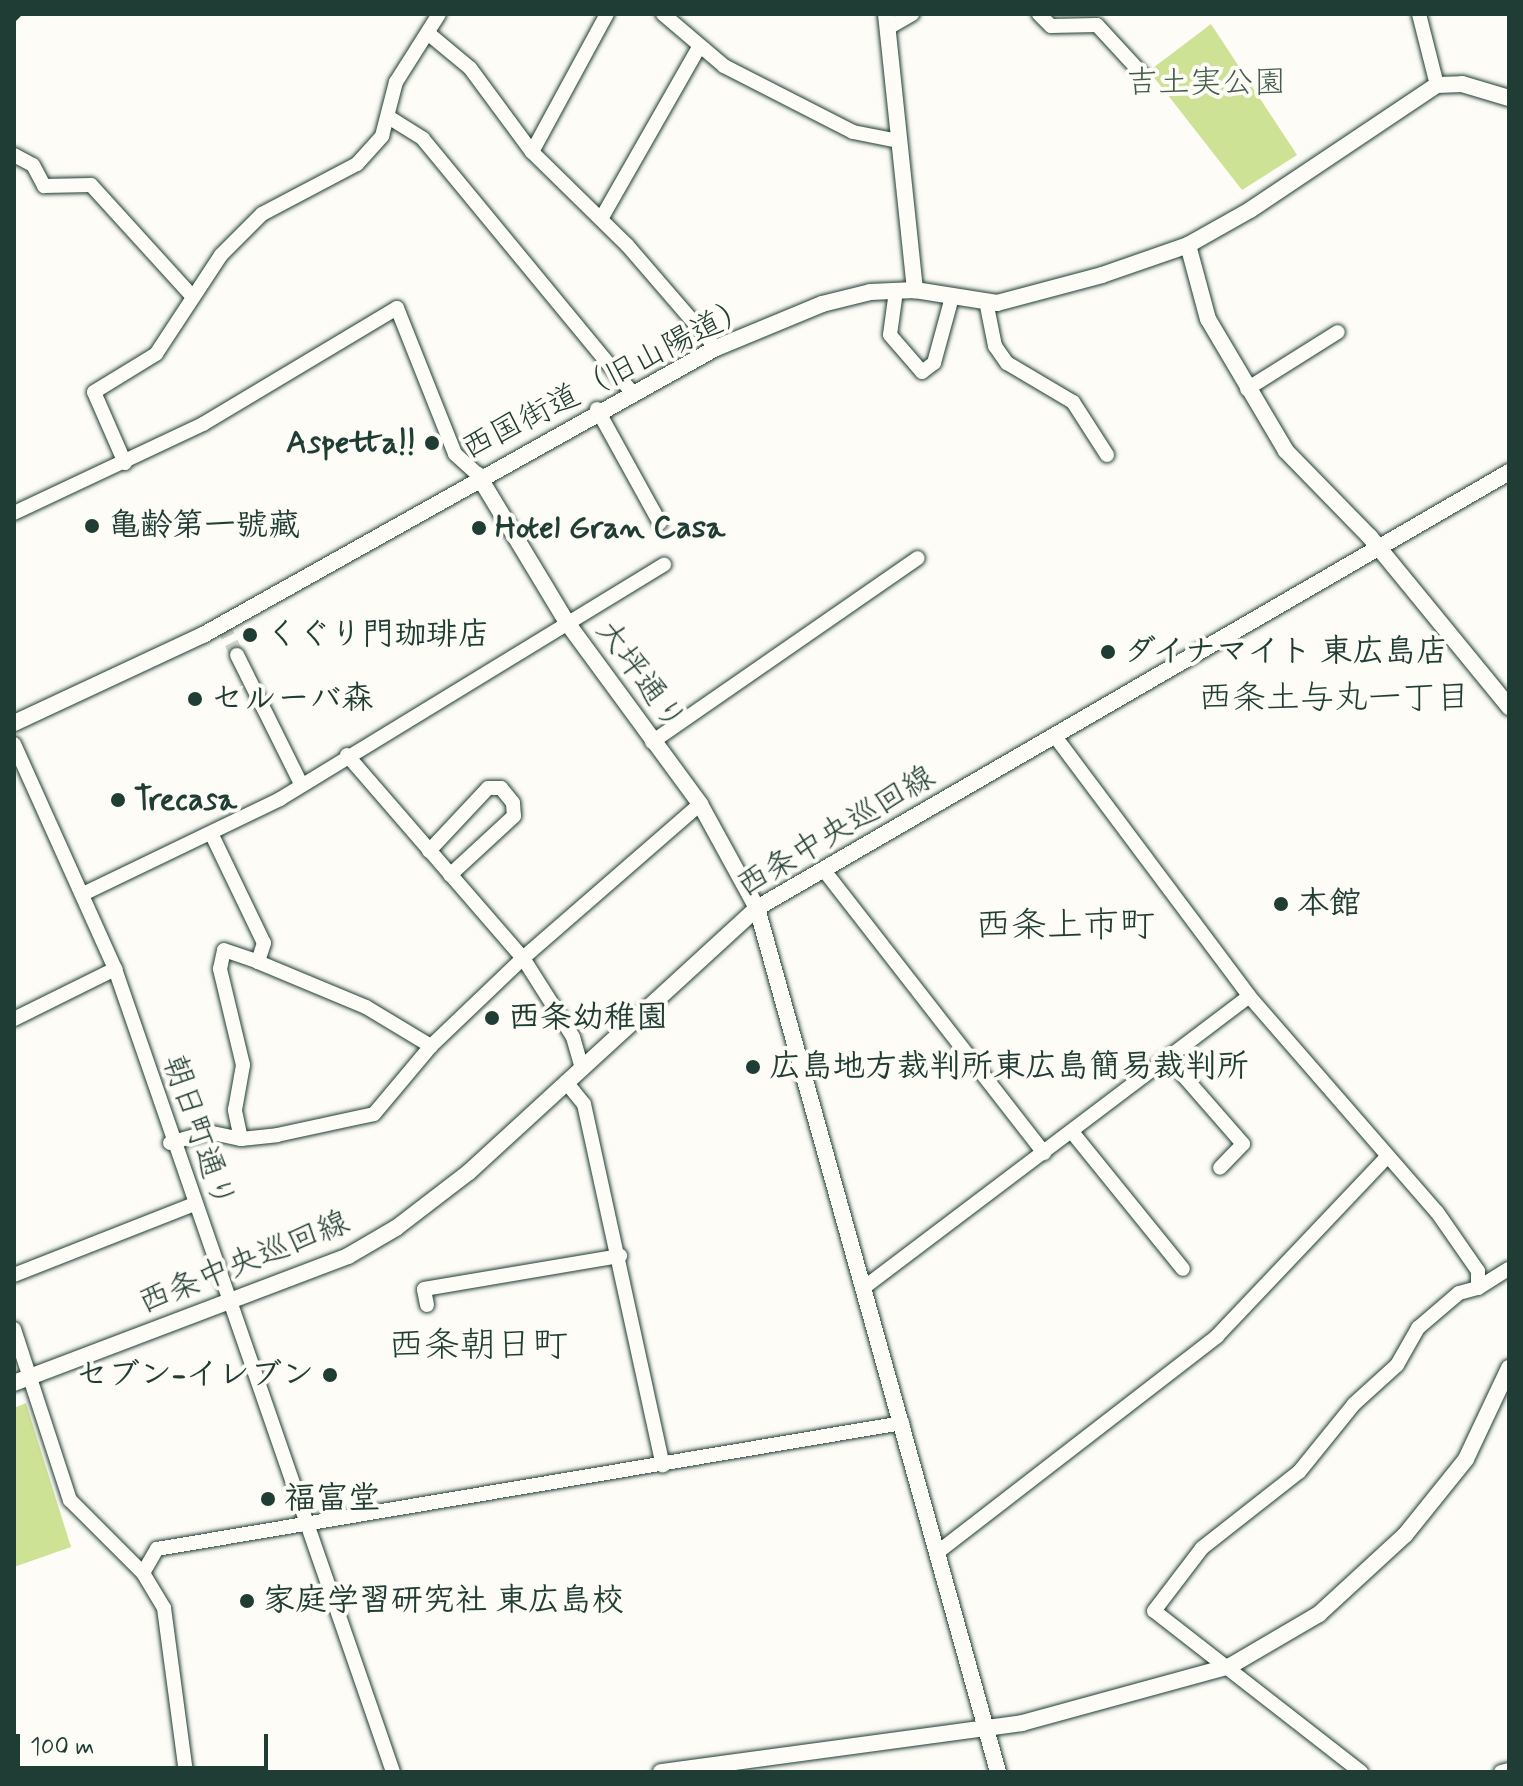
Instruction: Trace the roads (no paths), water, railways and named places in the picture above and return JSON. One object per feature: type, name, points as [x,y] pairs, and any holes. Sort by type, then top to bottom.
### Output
[{"type":"street","points":[[125,463],[94,392],[156,354],[193,297],[242,232],[277,203],[357,164],[390,118],[396,82],[439,14]]},
{"type":"street","points":[[532,152],[607,14]]},
{"type":"street","points":[[663,14],[699,47],[853,132],[899,141]]},
{"type":"street","points":[[912,14],[887,21],[915,290]]},
{"type":"street","points":[[1039,14],[1051,26],[1097,25],[1143,75]]},
{"type":"street","points":[[1419,14],[1437,85],[1462,84],[1509,98]]},
{"type":"street","points":[[429,34],[470,68],[532,152],[601,219],[716,348]]},
{"type":"street","points":[[601,219],[699,47]]},
{"type":"street","name":"西国街道（旧山陽道）","points":[[14,723],[203,635],[478,475],[716,348],[822,304],[915,290],[986,301],[1102,275],[1188,245],[1437,85]]},
{"type":"street","points":[[390,118],[423,139],[631,391]]},
{"type":"street","points":[[14,155],[33,165],[44,186],[91,185],[193,297]]},
{"type":"street","points":[[1188,245],[1208,319],[1286,451],[1378,546],[1509,707]]},
{"type":"street","points":[[896,291],[890,335],[922,372],[934,363],[952,297]]},
{"type":"street","points":[[986,301],[995,346],[1007,363],[1073,402],[1107,455]]},
{"type":"street","points":[[14,513],[125,463],[397,308],[455,454],[478,475]]},
{"type":"street","points":[[1247,389],[1338,332]]},
{"type":"street","points":[[597,409],[660,523]]},
{"type":"street","name":"西条中央巡回線","points":[[14,1383],[348,1256],[396,1228],[582,1068],[757,908],[1509,472]]},
{"type":"street","name":"大坪通り","points":[[478,475],[568,624],[700,804],[757,908],[866,1286],[998,1772]]},
{"type":"street","points":[[652,742],[918,558]]},
{"type":"street","points":[[83,894],[211,833],[301,784],[664,565]]},
{"type":"street","points":[[237,655],[301,784]]},
{"type":"street","points":[[1054,735],[1249,996],[1437,1212],[1478,1271],[1478,1288]]},
{"type":"street","name":"朝日町通り","points":[[14,744],[115,969],[170,1143],[229,1301],[393,1772]]},
{"type":"street","points":[[347,755],[523,958],[573,1037],[582,1068]]},
{"type":"street","points":[[429,851],[477,797],[501,788],[517,808],[514,816],[450,875]]},
{"type":"street","points":[[170,1143],[208,1132],[241,1139],[364,1120],[431,1046],[523,958],[700,804]]},
{"type":"street","points":[[211,833],[264,943],[258,962]]},
{"type":"street","points":[[823,869],[1044,1153]]},
{"type":"street","points":[[241,1139],[235,1110],[243,1065],[220,969],[224,950],[366,1007],[431,1046]]},
{"type":"street","points":[[14,1019],[115,969]]},
{"type":"street","points":[[866,1286],[1249,996]]},
{"type":"street","points":[[1168,1058],[1243,1144],[1220,1168]]},
{"type":"street","points":[[566,1082],[584,1104],[620,1256],[663,1465]]},
{"type":"street","points":[[1072,1132],[1183,1269]]},
{"type":"street","points":[[938,1552],[1217,1336],[1387,1157]]},
{"type":"street","points":[[14,1275],[192,1205]]},
{"type":"street","points":[[427,1305],[424,1289],[620,1256]]},
{"type":"street","points":[[1361,1772],[1230,1666],[1154,1611],[1162,1591],[1202,1548],[1299,1472],[1354,1404],[1397,1365],[1418,1328],[1459,1293],[1478,1288],[1509,1269]]},
{"type":"street","points":[[14,1329],[70,1500],[143,1573],[164,1608],[186,1772]]},
{"type":"street","points":[[661,1772],[985,1727],[1230,1666],[1319,1614],[1405,1535],[1466,1459],[1508,1373]]},
{"type":"street","points":[[143,1573],[157,1549],[307,1529],[902,1423]]},
{"type":"tunnel","points":[[222,624],[237,655]]},
{"type":"railway","points":[[14,19],[19,14]]},
{"type":"place","name":"Aspetta!!","points":[[432,443]]},
{"type":"place","name":"亀齢第一號藏","points":[[92,526]]},
{"type":"place","name":"Hotel Gran Casa","points":[[479,528]]},
{"type":"place","name":"くぐり門珈琲店","points":[[250,635]]},
{"type":"place","name":"ダイナマイト 東広島店","points":[[1108,652]]},
{"type":"place","name":"セルーバ森","points":[[195,699]]},
{"type":"place","name":"Trecasa","points":[[118,800]]},
{"type":"place","name":"本館","points":[[1281,904]]},
{"type":"place","name":"西条幼稚園","points":[[492,1018]]},
{"type":"place","name":"広島地方裁判所東広島簡易裁判所","points":[[753,1067]]},
{"type":"place","name":"セブン-イレブン","points":[[330,1375]]},
{"type":"place","name":"福富堂","points":[[268,1499]]},
{"type":"place","name":"家庭学習研究社 東広島校","points":[[247,1601]]},
{"type":"district","name":"西条土与丸一丁目","points":[[1334,699]]},
{"type":"district","name":"西条上市町","points":[[1065,927]]},
{"type":"district","name":"西条朝日町","points":[[478,1347]]},
{"type":"park label","name":"吉土実公園","points":[[1206,83]]}]
